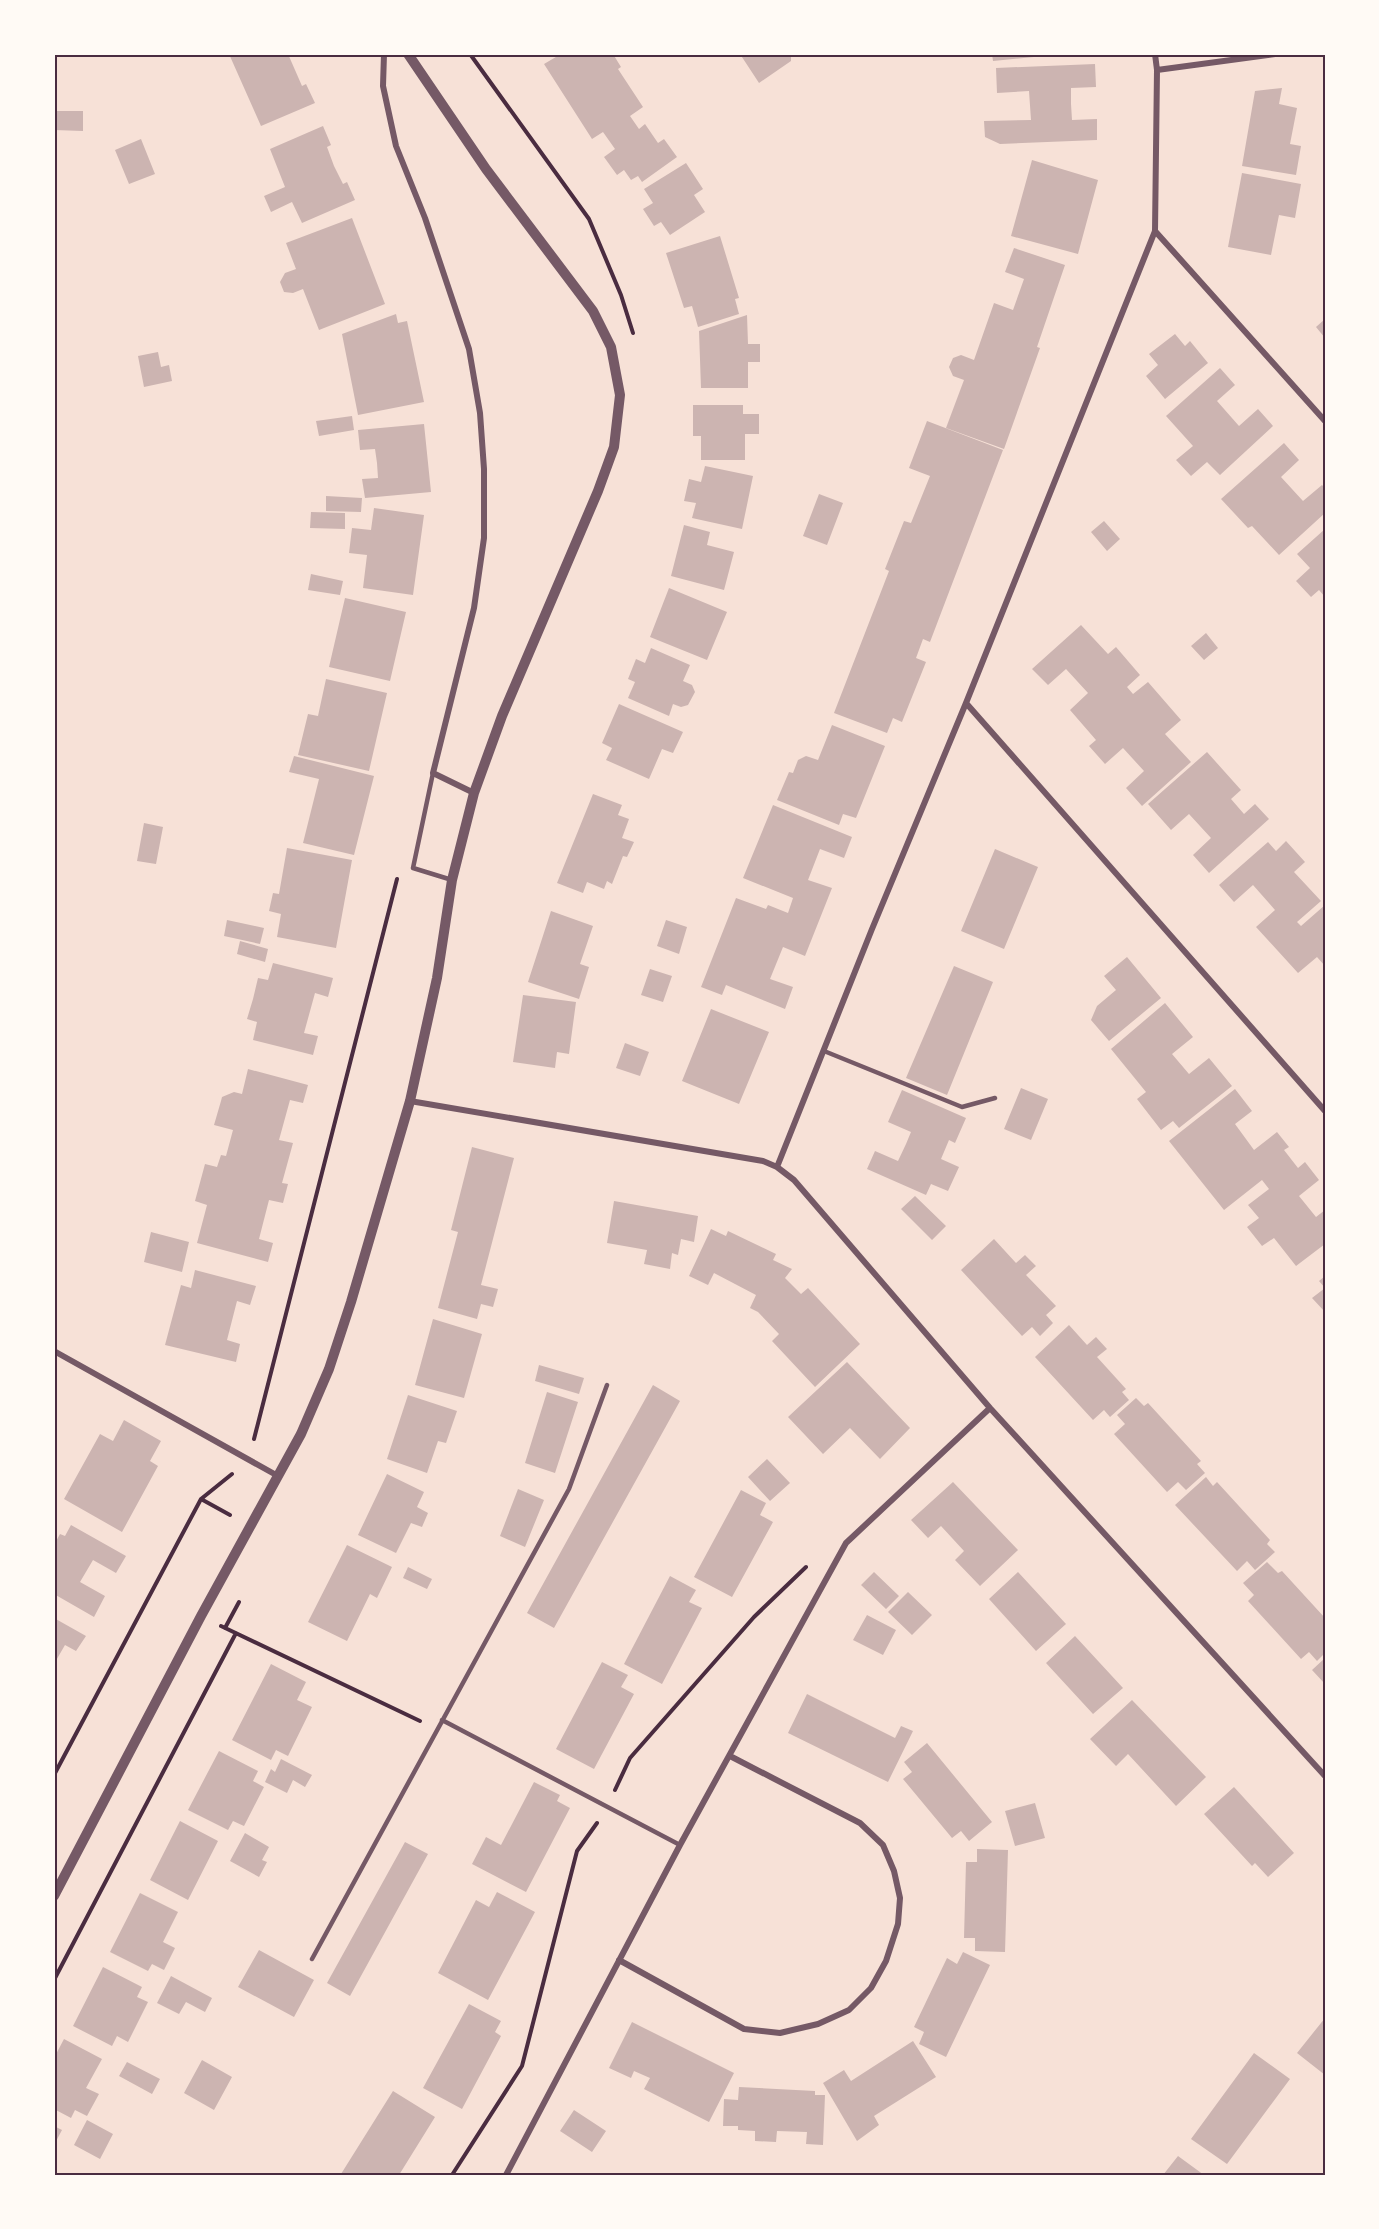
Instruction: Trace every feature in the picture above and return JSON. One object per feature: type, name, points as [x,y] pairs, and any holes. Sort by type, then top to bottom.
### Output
[{"type":"street","points":[[384,54],[383,86],[396,146],[425,218],[469,349],[480,413],[483,447],[484,538],[474,608],[433,773],[474,793]]},
{"type":"street","points":[[54,1896],[201,1616],[306,1424],[328,1369],[351,1302],[410,1101],[437,978],[452,880],[474,793],[502,716],[598,491],[614,447],[620,395],[611,347],[593,311],[486,169],[408,54]]},
{"type":"street","points":[[777,1167],[1155,231],[1157,70],[1155,54]]},
{"type":"street","points":[[1157,70],[1275,54]]},
{"type":"street","points":[[1155,231],[1325,421]]},
{"type":"street","points":[[966,703],[1325,1111]]},
{"type":"street","points":[[410,1101],[763,1161],[777,1167],[794,1180],[990,1408],[1325,1776]]},
{"type":"street","points":[[54,1351],[278,1476]]},
{"type":"street","points":[[506,2175],[680,1845],[846,1543],[990,1408]]},
{"type":"street","points":[[619,1960],[744,2029],[780,2033],[818,2025],[849,2010],[871,1988],[886,1961],[895,1933],[900,1898],[894,1871],[883,1845],[860,1823],[730,1756]]},
{"type":"lane","points":[[433,773],[413,868],[452,880]]},
{"type":"lane","points":[[824,1051],[962,1107],[995,1098]]},
{"type":"lane","points":[[312,1959],[569,1489],[608,1385]]},
{"type":"lane","points":[[442,1720],[680,1845]]},
{"type":"path","points":[[470,54],[589,219],[621,295],[635,338]]},
{"type":"path","points":[[54,1775],[201,1499],[249,1460],[399,872],[413,868]]},
{"type":"path","points":[[54,1980],[236,1633],[422,1722],[442,1720]]},
{"type":"building","points":[[229,54],[288,54],[302,86],[306,84],[315,103],[261,126]]},
{"type":"building","points":[[561,54],[613,54],[621,67],[618,69],[643,107],[630,116],[639,129],[645,124],[658,143],[664,139],[677,157],[642,182],[638,176],[631,180],[624,170],[617,175],[604,157],[615,149],[603,132],[592,139],[544,64]]},
{"type":"building","points":[[740,54],[791,54],[791,61],[759,83]]},
{"type":"building","points":[[992,54],[1044,54],[1044,56],[993,61]]},
{"type":"building","points":[[1095,64],[1096,87],[1071,88],[1071,104],[1072,120],[1097,119],[1097,140],[1000,144],[985,137],[984,121],[1031,120],[1029,91],[997,93],[996,68]]},
{"type":"building","points":[[1282,88],[1279,104],[1297,108],[1290,144],[1301,146],[1296,175],[1242,166],[1255,91]]},
{"type":"building","points":[[54,111],[83,111],[83,131],[54,130]]},
{"type":"building","points":[[323,126],[331,145],[327,147],[334,166],[343,184],[347,182],[355,200],[302,223],[292,202],[271,212],[264,196],[285,187],[270,149]]},
{"type":"building","points":[[141,139],[155,174],[129,184],[115,150]]},
{"type":"building","points":[[1032,160],[1098,180],[1078,254],[1011,236]]},
{"type":"building","points":[[686,163],[703,189],[694,195],[705,212],[670,235],[661,222],[654,226],[643,209],[653,203],[644,189]]},
{"type":"building","points":[[1242,173],[1301,184],[1295,218],[1279,215],[1271,255],[1228,247]]},
{"type":"building","points":[[352,218],[385,304],[319,330],[303,289],[293,293],[284,292],[280,282],[285,273],[296,269],[286,243]]},
{"type":"building","points":[[720,236],[739,298],[735,299],[739,314],[698,327],[692,306],[684,308],[666,253]]},
{"type":"building","points":[[1014,248],[1065,265],[1037,347],[1040,348],[1004,449],[946,428],[964,380],[953,376],[949,367],[953,358],[961,355],[974,360],[994,303],[1013,310],[1024,279],[1005,272]]},
{"type":"building","points":[[396,314],[398,323],[407,321],[424,402],[358,415],[342,334]]},
{"type":"building","points":[[747,315],[748,344],[760,344],[760,362],[748,362],[748,388],[701,388],[699,331]]},
{"type":"building","points":[[1325,319],[1325,338],[1316,327]]},
{"type":"building","points":[[1175,334],[1185,346],[1190,341],[1208,363],[1165,399],[1146,376],[1158,365],[1149,354]]},
{"type":"building","points":[[158,352],[161,367],[169,365],[172,381],[144,387],[138,356]]},
{"type":"building","points":[[1220,368],[1235,385],[1217,401],[1239,426],[1258,409],[1273,426],[1220,475],[1207,462],[1191,476],[1176,460],[1193,446],[1166,416]]},
{"type":"building","points":[[693,405],[743,405],[743,414],[759,414],[759,434],[745,434],[745,460],[701,460],[701,436],[693,436]]},
{"type":"building","points":[[352,416],[354,430],[319,436],[316,421]]},
{"type":"building","points":[[927,421],[1003,450],[930,642],[923,639],[916,658],[926,662],[902,722],[893,718],[887,733],[834,713],[889,571],[885,569],[904,521],[911,523],[930,476],[909,468]]},
{"type":"building","points":[[424,424],[431,492],[365,498],[362,479],[378,478],[377,463],[375,449],[360,450],[358,430]]},
{"type":"building","points":[[1284,443],[1299,460],[1281,477],[1303,501],[1322,485],[1325,488],[1325,513],[1279,555],[1252,526],[1248,528],[1221,499]]},
{"type":"building","points":[[705,466],[753,476],[742,529],[692,518],[696,503],[684,501],[689,479],[701,482]]},
{"type":"building","points":[[819,494],[843,503],[827,545],[803,536]]},
{"type":"building","points":[[326,496],[362,498],[361,512],[326,511]]},
{"type":"building","points":[[374,508],[424,515],[413,595],[363,588],[367,555],[349,553],[352,528],[371,530]]},
{"type":"building","points":[[311,512],[345,513],[345,529],[310,528]]},
{"type":"building","points":[[1104,521],[1120,539],[1107,551],[1091,532]]},
{"type":"building","points":[[684,525],[710,532],[707,545],[734,552],[724,590],[671,576]]},
{"type":"building","points":[[1325,529],[1325,597],[1319,590],[1311,597],[1296,581],[1310,568],[1297,554]]},
{"type":"building","points":[[311,574],[343,581],[340,595],[308,590]]},
{"type":"building","points":[[669,588],[727,612],[707,660],[650,637]]},
{"type":"building","points":[[345,598],[406,612],[390,681],[329,667]]},
{"type":"building","points":[[1081,625],[1108,654],[1116,647],[1140,675],[1127,687],[1133,694],[1148,682],[1181,720],[1165,734],[1191,762],[1142,806],[1126,788],[1144,771],[1123,748],[1105,764],[1089,746],[1096,740],[1070,710],[1088,693],[1066,669],[1048,685],[1032,669]]},
{"type":"building","points":[[1206,633],[1218,648],[1204,660],[1191,646]]},
{"type":"building","points":[[651,648],[690,665],[683,681],[692,685],[695,692],[688,705],[681,707],[673,704],[669,716],[628,698],[635,682],[628,679],[636,659],[645,663]]},
{"type":"building","points":[[326,679],[387,693],[369,771],[298,755],[308,714],[318,716]]},
{"type":"building","points":[[619,704],[683,732],[673,753],[662,749],[649,779],[606,760],[612,748],[602,743]]},
{"type":"building","points":[[832,725],[885,746],[856,818],[843,814],[839,825],[777,800],[789,772],[793,773],[798,760],[806,756],[818,760]]},
{"type":"building","points":[[1207,752],[1241,790],[1231,799],[1244,814],[1255,804],[1269,819],[1209,873],[1193,855],[1211,838],[1189,814],[1171,830],[1148,804]]},
{"type":"building","points":[[294,756],[374,776],[354,855],[303,843],[319,779],[289,772]]},
{"type":"building","points":[[593,794],[622,805],[618,815],[629,819],[622,838],[634,842],[627,857],[623,856],[612,884],[607,881],[604,889],[587,882],[583,893],[557,883]]},
{"type":"building","points":[[773,805],[852,837],[844,858],[820,849],[808,880],[832,888],[805,956],[783,947],[770,979],[793,987],[785,1009],[726,985],[722,995],[701,987],[736,898],[766,909],[768,905],[788,913],[793,898],[743,878]]},
{"type":"building","points":[[144,823],[163,827],[156,864],[137,861]]},
{"type":"building","points":[[1286,841],[1305,862],[1294,872],[1321,901],[1297,922],[1301,926],[1325,905],[1325,966],[1317,957],[1298,973],[1256,927],[1275,910],[1253,885],[1234,902],[1219,885],[1268,842],[1276,851]]},
{"type":"building","points":[[287,848],[352,860],[336,948],[277,937],[281,914],[269,911],[273,893],[279,894]]},
{"type":"building","points":[[995,849],[1038,867],[1004,949],[961,931]]},
{"type":"building","points":[[551,911],[593,926],[580,964],[589,967],[579,999],[528,982]]},
{"type":"building","points":[[227,920],[264,928],[260,944],[224,936]]},
{"type":"building","points":[[666,920],[687,927],[679,954],[657,946]]},
{"type":"building","points":[[240,941],[268,949],[265,962],[237,954]]},
{"type":"building","points":[[1127,957],[1161,998],[1109,1041],[1091,1020],[1097,1006],[1116,990],[1104,976]]},
{"type":"building","points":[[273,963],[333,978],[328,997],[315,993],[304,1033],[318,1036],[313,1055],[253,1040],[257,1022],[247,1019],[258,978],[268,980]]},
{"type":"building","points":[[954,966],[993,982],[947,1095],[906,1078]]},
{"type":"building","points":[[650,969],[672,976],[663,1002],[641,995]]},
{"type":"building","points":[[523,995],[576,1002],[569,1054],[557,1052],[555,1068],[513,1062]]},
{"type":"building","points":[[1165,1003],[1193,1037],[1172,1054],[1189,1074],[1209,1058],[1232,1086],[1179,1128],[1173,1121],[1161,1130],[1137,1099],[1146,1092],[1111,1049]]},
{"type":"building","points":[[711,1009],[769,1032],[739,1104],[682,1081]]},
{"type":"building","points":[[625,1043],[649,1052],[640,1076],[616,1068]]},
{"type":"building","points":[[248,1069],[308,1085],[303,1103],[290,1100],[279,1140],[293,1143],[282,1183],[288,1184],[283,1203],[269,1200],[259,1239],[273,1243],[268,1262],[197,1243],[207,1205],[195,1201],[205,1164],[217,1167],[221,1155],[226,1156],[233,1130],[214,1125],[222,1097],[234,1092],[242,1094]]},
{"type":"building","points":[[1021,1088],[1048,1099],[1031,1140],[1004,1129]]},
{"type":"building","points":[[1235,1089],[1252,1111],[1235,1124],[1254,1150],[1277,1132],[1289,1147],[1284,1150],[1298,1168],[1305,1162],[1319,1180],[1299,1196],[1316,1217],[1325,1210],[1325,1244],[1296,1266],[1274,1238],[1262,1246],[1247,1227],[1259,1218],[1248,1205],[1269,1189],[1262,1180],[1224,1210],[1169,1141]]},
{"type":"building","points":[[902,1090],[966,1118],[955,1143],[949,1140],[941,1159],[959,1167],[948,1191],[931,1184],[926,1195],[867,1169],[875,1151],[898,1161],[906,1144],[911,1132],[888,1122]]},
{"type":"building","points":[[472,1147],[514,1158],[481,1285],[498,1289],[493,1307],[481,1304],[477,1319],[438,1308],[458,1232],[451,1230]]},
{"type":"building","points":[[915,1196],[946,1226],[932,1240],[901,1209]]},
{"type":"building","points":[[614,1201],[698,1216],[694,1242],[681,1239],[678,1255],[672,1253],[670,1269],[644,1264],[647,1250],[607,1243]]},
{"type":"building","points":[[711,1229],[726,1236],[728,1231],[776,1254],[773,1260],[792,1269],[785,1278],[801,1294],[808,1288],[860,1344],[815,1387],[772,1341],[779,1334],[758,1312],[750,1308],[756,1295],[714,1273],[708,1285],[689,1276]]},
{"type":"building","points":[[151,1232],[189,1242],[182,1272],[144,1262]]},
{"type":"building","points":[[994,1239],[1016,1263],[1025,1255],[1036,1266],[1026,1275],[1056,1306],[1046,1315],[1053,1323],[1040,1336],[1032,1327],[1022,1336],[961,1270]]},
{"type":"building","points":[[195,1270],[256,1286],[250,1305],[237,1301],[227,1340],[240,1344],[236,1362],[165,1345],[181,1285],[191,1288]]},
{"type":"building","points":[[1325,1276],[1325,1288],[1319,1281]]},
{"type":"building","points":[[1325,1288],[1325,1312],[1312,1298]]},
{"type":"building","points":[[433,1319],[482,1334],[464,1398],[415,1385]]},
{"type":"building","points":[[1069,1325],[1087,1345],[1096,1337],[1107,1349],[1097,1357],[1126,1389],[1122,1392],[1129,1400],[1110,1417],[1104,1410],[1093,1420],[1035,1357]]},
{"type":"building","points":[[847,1362],[910,1428],[880,1459],[850,1428],[823,1454],[788,1417]]},
{"type":"building","points":[[539,1365],[584,1378],[579,1394],[535,1381]]},
{"type":"building","points":[[653,1385],[680,1401],[554,1628],[527,1613]]},
{"type":"building","points":[[547,1392],[578,1402],[555,1473],[525,1463]]},
{"type":"building","points":[[408,1395],[457,1411],[446,1443],[438,1441],[427,1473],[387,1459]]},
{"type":"building","points":[[1136,1398],[1144,1406],[1148,1403],[1201,1461],[1197,1464],[1205,1473],[1186,1490],[1178,1482],[1167,1492],[1114,1434],[1125,1424],[1117,1415]]},
{"type":"building","points":[[124,1420],[161,1441],[150,1461],[158,1466],[122,1532],[64,1499],[100,1434],[113,1441]]},
{"type":"building","points":[[767,1459],[790,1483],[770,1501],[748,1477]]},
{"type":"building","points":[[387,1474],[424,1492],[417,1507],[428,1513],[422,1527],[411,1523],[396,1553],[358,1535]]},
{"type":"building","points":[[1206,1477],[1213,1486],[1217,1482],[1270,1540],[1267,1544],[1275,1552],[1255,1570],[1247,1561],[1237,1571],[1175,1505]]},
{"type":"building","points":[[953,1482],[1018,1550],[980,1586],[955,1560],[964,1551],[941,1526],[928,1538],[911,1520]]},
{"type":"building","points":[[518,1489],[544,1500],[525,1547],[500,1536]]},
{"type":"building","points":[[741,1490],[766,1503],[760,1515],[773,1522],[732,1597],[694,1577]]},
{"type":"building","points":[[71,1525],[126,1556],[116,1573],[93,1560],[80,1582],[105,1596],[94,1617],[54,1594],[54,1545],[60,1534],[65,1536]]},
{"type":"building","points":[[347,1545],[392,1567],[377,1598],[370,1594],[347,1641],[308,1622]]},
{"type":"building","points":[[1267,1562],[1278,1573],[1282,1571],[1325,1618],[1325,1653],[1317,1661],[1309,1652],[1301,1659],[1248,1601],[1254,1595],[1243,1583]]},
{"type":"building","points":[[408,1567],[432,1579],[427,1589],[403,1578]]},
{"type":"building","points":[[874,1572],[899,1596],[886,1609],[861,1585]]},
{"type":"building","points":[[1018,1572],[1066,1624],[1036,1651],[989,1599]]},
{"type":"building","points":[[670,1576],[696,1590],[689,1602],[702,1608],[662,1684],[624,1664]]},
{"type":"building","points":[[908,1592],[932,1615],[912,1635],[888,1612]]},
{"type":"building","points":[[867,1615],[896,1630],[883,1655],[853,1640]]},
{"type":"building","points":[[54,1618],[86,1636],[76,1651],[65,1645],[54,1664]]},
{"type":"building","points":[[1075,1636],[1123,1688],[1093,1714],[1046,1663]]},
{"type":"building","points":[[1325,1658],[1325,1684],[1312,1670]]},
{"type":"building","points":[[602,1662],[628,1675],[621,1687],[634,1694],[594,1769],[556,1749]]},
{"type":"building","points":[[271,1664],[306,1682],[297,1700],[312,1707],[288,1756],[276,1750],[271,1760],[232,1740]]},
{"type":"building","points":[[807,1694],[895,1738],[901,1726],[913,1731],[888,1782],[788,1733]]},
{"type":"building","points":[[1132,1700],[1206,1777],[1176,1806],[1128,1754],[1116,1766],[1090,1739]]},
{"type":"building","points":[[927,1743],[992,1822],[969,1841],[961,1831],[952,1838],[903,1779],[912,1772],[904,1762]]},
{"type":"building","points":[[219,1751],[258,1771],[253,1781],[264,1787],[244,1826],[233,1821],[228,1830],[188,1810]]},
{"type":"building","points":[[281,1759],[312,1775],[305,1787],[293,1780],[287,1793],[265,1782],[271,1769],[275,1772]]},
{"type":"building","points":[[534,1782],[560,1795],[557,1801],[570,1808],[526,1892],[472,1864],[486,1837],[501,1845]]},
{"type":"building","points":[[1234,1787],[1294,1853],[1268,1877],[1255,1863],[1252,1866],[1204,1814]]},
{"type":"building","points":[[1035,1803],[1045,1838],[1015,1846],[1005,1811]]},
{"type":"building","points":[[180,1821],[218,1841],[188,1900],[150,1880]]},
{"type":"building","points":[[245,1833],[269,1847],[262,1860],[267,1862],[259,1877],[230,1861]]},
{"type":"building","points":[[405,1842],[428,1854],[350,1996],[327,1983]]},
{"type":"building","points":[[977,1849],[1008,1850],[1005,1952],[975,1951],[975,1938],[964,1938],[966,1862],[977,1862]]},
{"type":"building","points":[[497,1892],[535,1912],[488,2000],[438,1973],[476,1900],[489,1907]]},
{"type":"building","points":[[140,1893],[178,1912],[163,1942],[175,1948],[164,1970],[152,1964],[148,1971],[110,1952]]},
{"type":"building","points":[[259,1950],[314,1980],[294,2017],[238,1987]]},
{"type":"building","points":[[963,1952],[990,1965],[946,2057],[919,2044],[924,2032],[914,2027],[947,1958],[957,1964]]},
{"type":"building","points":[[103,1967],[142,1987],[137,1997],[148,2002],[128,2042],[117,2036],[112,2046],[73,2026]]},
{"type":"building","points":[[171,1976],[212,1998],[205,2012],[186,2002],[179,2014],[157,2003]]},
{"type":"building","points":[[469,2004],[501,2021],[495,2032],[501,2036],[462,2109],[423,2088]]},
{"type":"building","points":[[1325,2018],[1325,2075],[1297,2053]]},
{"type":"building","points":[[632,2022],[734,2073],[709,2122],[644,2089],[650,2078],[634,2071],[631,2078],[609,2068]]},
{"type":"building","points":[[64,2039],[102,2059],[86,2088],[99,2094],[87,2116],[75,2110],[71,2118],[54,2109],[54,2058]]},
{"type":"building","points":[[913,2041],[936,2077],[874,2116],[879,2125],[857,2141],[823,2083],[844,2070],[851,2081]]},
{"type":"building","points":[[1254,2053],[1290,2079],[1227,2164],[1191,2139]]},
{"type":"building","points":[[202,2060],[232,2077],[214,2110],[184,2093]]},
{"type":"building","points":[[127,2062],[160,2079],[152,2094],[119,2076]]},
{"type":"building","points":[[739,2087],[815,2091],[815,2095],[825,2095],[823,2145],[806,2144],[807,2132],[777,2131],[776,2142],[755,2141],[755,2131],[738,2130],[738,2126],[723,2126],[724,2099],[738,2100]]},
{"type":"building","points":[[393,2091],[435,2117],[399,2175],[341,2174]]},
{"type":"building","points":[[574,2110],[606,2131],[592,2152],[560,2131]]},
{"type":"building","points":[[87,2120],[113,2134],[100,2159],[74,2145]]},
{"type":"building","points":[[54,2126],[62,2130],[54,2145]]},
{"type":"building","points":[[1178,2156],[1204,2175],[1163,2175]]}]
